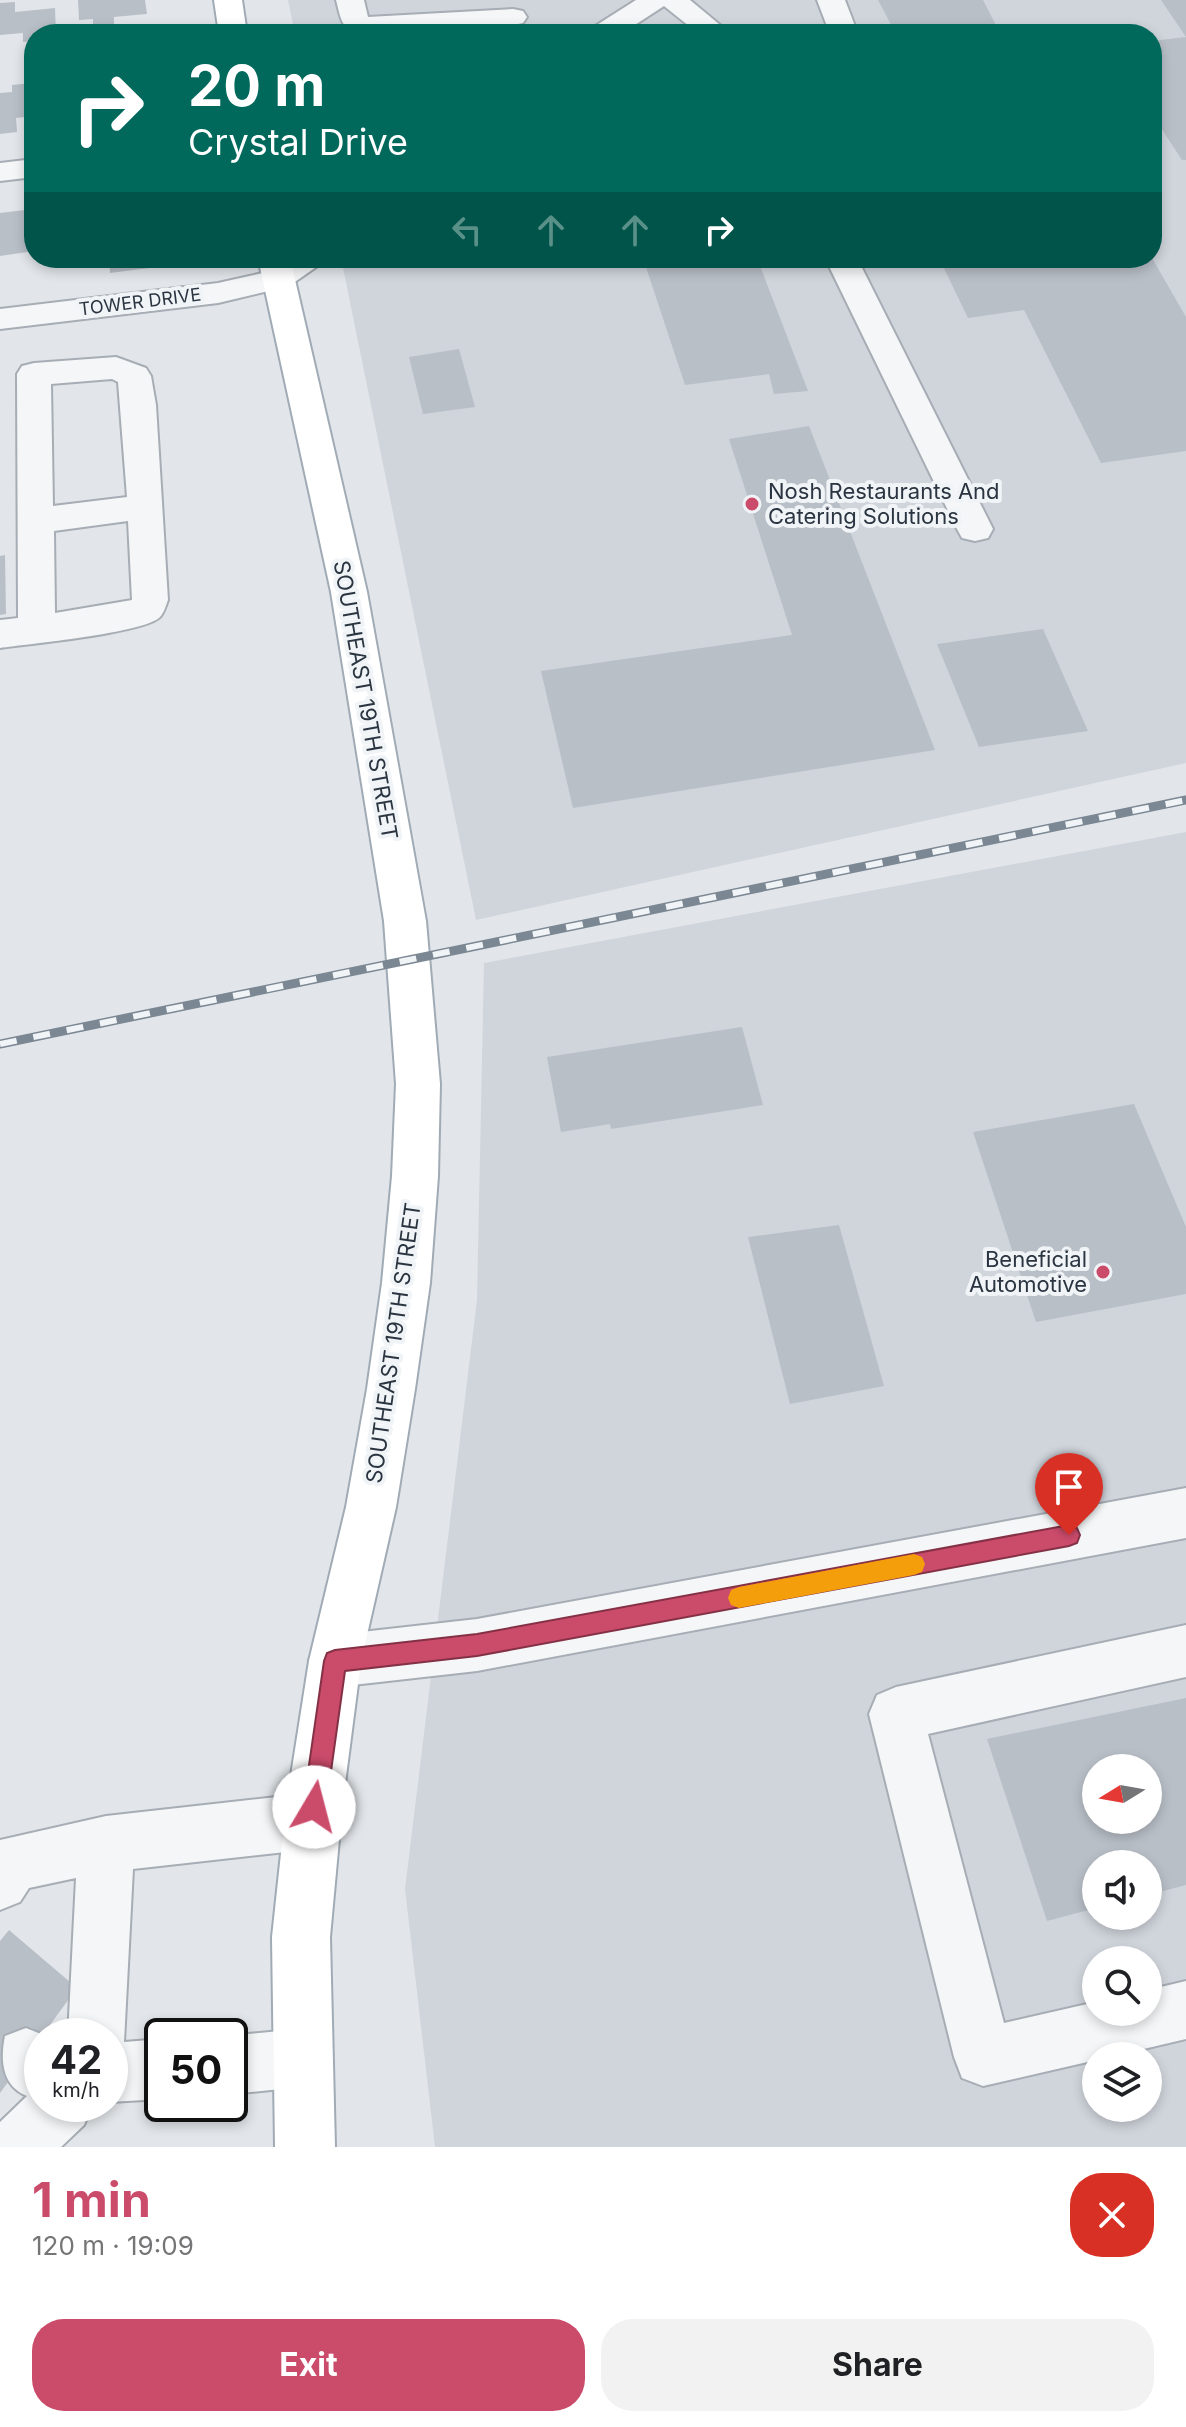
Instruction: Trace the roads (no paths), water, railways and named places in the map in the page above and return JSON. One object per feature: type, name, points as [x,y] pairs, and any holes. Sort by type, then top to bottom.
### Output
[{"type":"main road","points":[[228,0],[232,24]]},
{"type":"main road","name":"SOUTHEAST 19TH STREET","points":[[288,268],[349,592],[405,921],[418,1084],[415,1176],[407,1268],[391,1389],[371,1507],[335,1661],[313,1821],[301,1937],[305,2147]]},
{"type":"street","points":[[350,0],[358,24]]},
{"type":"street","points":[[618,24],[655,0]]},
{"type":"street","points":[[673,0],[704,24]]},
{"type":"street","points":[[831,0],[842,24]]},
{"type":"street","points":[[396,24],[523,17]]},
{"type":"street","points":[[0,172],[24,169]]},
{"type":"street","name":"TOWER DRIVE","points":[[0,319],[218,293],[280,268]]},
{"type":"street","points":[[846,268],[975,529]]},
{"type":"street","points":[[34,315],[17,373],[35,521],[37,629]]},
{"type":"street","points":[[0,634],[137,614],[147,608],[150,600],[139,405],[134,376],[116,368],[17,373]]},
{"type":"street","points":[[35,521],[145,507]]},
{"type":"street","points":[[335,1661],[477,1645],[1186,1513]]},
{"type":"street","points":[[1186,1651],[896,1714],[983,2057],[1186,2010]]},
{"type":"street","points":[[0,1882],[12,1863],[106,1844],[313,1821]]},
{"type":"street","points":[[98,2018],[106,1844]]},
{"type":"street","points":[[248,2062],[301,2058]]},
{"type":"street","points":[[17,2147],[44,2122]]},
{"type":"railway","points":[[0,1044],[1186,800]]},
{"type":"place","name":"Nosh Restaurants And Catering Solutions","points":[[752,504]]},
{"type":"place","name":"Beneficial Automotive","points":[[1103,1272]]}]
